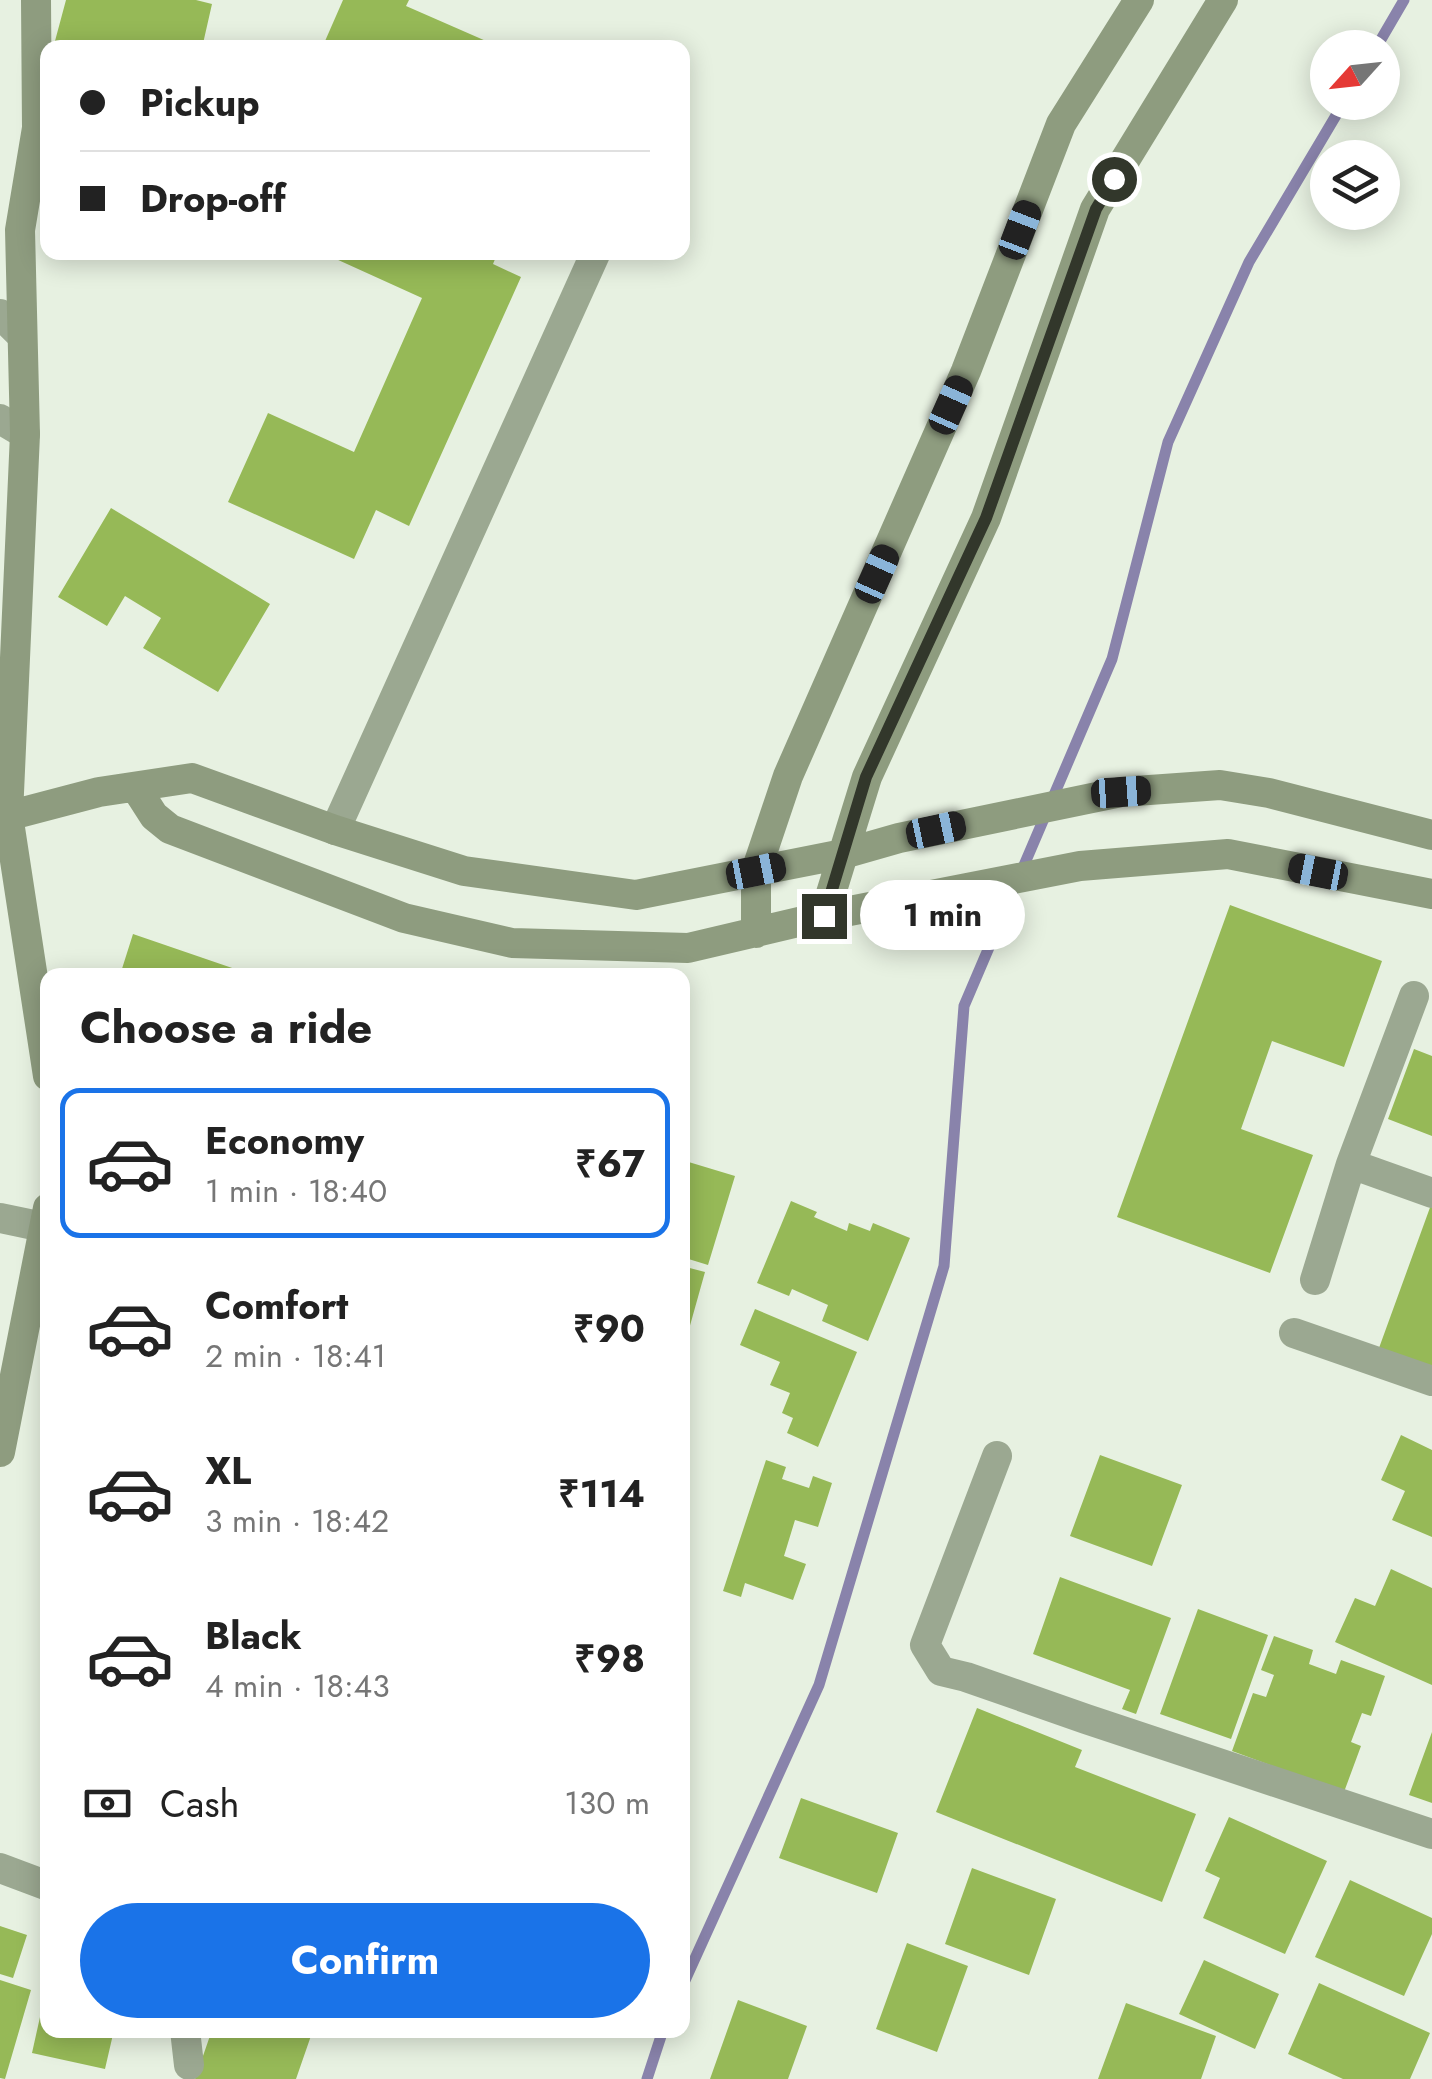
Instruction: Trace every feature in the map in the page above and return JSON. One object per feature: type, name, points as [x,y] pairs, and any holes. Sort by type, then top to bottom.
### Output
[{"type":"main road","points":[[36,0],[37,128],[20,230],[22,336],[12,426],[4,817],[40,1029]]},
{"type":"main road","points":[[756,933],[756,871],[788,776],[966,371],[1061,124],[1139,0]]},
{"type":"main road","points":[[824,916],[866,777],[986,518],[1096,209],[1223,0]]},
{"type":"main road","points":[[4,817],[99,792],[192,778],[464,871],[636,895],[1121,792],[1220,785],[1270,793],[1432,835]]},
{"type":"main road","points":[[136,788],[154,816],[170,829],[404,918],[512,943],[688,948],[824,916],[1080,866],[1228,854],[1432,894]]},
{"type":"main road","points":[[0,1452],[40,1251]]},
{"type":"street","points":[[335,830],[592,260]]},
{"type":"street","points":[[0,314],[22,336]]},
{"type":"street","points":[[1315,1280],[1351,1164],[1414,996]]},
{"type":"street","points":[[1351,1164],[1432,1194]]},
{"type":"street","points":[[0,1218],[40,1221]]},
{"type":"street","points":[[1294,1334],[1432,1381]]},
{"type":"street","points":[[998,1456],[925,1645],[942,1671],[1432,1834]]},
{"type":"street","points":[[0,1868],[40,1883]]},
{"type":"street","points":[[185,2038],[188,2065]]},
{"type":"building","points":[[66,0],[196,0],[212,4],[204,40],[55,40]]},
{"type":"building","points":[[343,0],[409,0],[406,6],[484,40],[326,40]]},
{"type":"building","points":[[338,260],[495,260],[493,264],[521,277],[409,526],[376,510],[354,559],[228,502],[268,413],[354,452],[422,298]]},
{"type":"building","points":[[111,508],[270,604],[218,692],[143,648],[161,618],[125,596],[107,626],[58,597]]},
{"type":"building","points":[[1230,905],[1382,961],[1344,1067],[1272,1041],[1241,1129],[1313,1155],[1270,1273],[1117,1217]]},
{"type":"building","points":[[133,934],[232,968],[122,968]]},
{"type":"building","points":[[1414,1049],[1432,1056],[1432,1136],[1388,1119]]},
{"type":"building","points":[[690,1162],[735,1176],[708,1265],[690,1259]]},
{"type":"building","points":[[791,1201],[817,1212],[814,1217],[847,1231],[849,1223],[870,1231],[873,1223],[910,1238],[868,1341],[822,1321],[828,1305],[792,1289],[789,1296],[757,1283]]},
{"type":"building","points":[[1432,1202],[1432,1367],[1379,1348]]},
{"type":"building","points":[[690,1268],[705,1272],[690,1326]]},
{"type":"building","points":[[755,1309],[857,1352],[818,1447],[787,1433],[793,1418],[782,1413],[790,1393],[770,1385],[780,1362],[740,1345]]},
{"type":"building","points":[[1401,1435],[1432,1450],[1432,1537],[1392,1520],[1405,1491],[1381,1480]]},
{"type":"building","points":[[1100,1455],[1182,1485],[1152,1566],[1070,1536]]},
{"type":"building","points":[[766,1460],[786,1467],[782,1479],[809,1488],[813,1476],[832,1483],[818,1527],[795,1520],[784,1556],[806,1564],[793,1600],[745,1583],[741,1597],[723,1591]]},
{"type":"building","points":[[1391,1569],[1432,1588],[1432,1685],[1335,1642],[1355,1598],[1375,1606]]},
{"type":"building","points":[[1060,1577],[1171,1618],[1136,1714],[1122,1709],[1130,1690],[1033,1654]]},
{"type":"building","points":[[1198,1609],[1268,1635],[1231,1739],[1160,1714]]},
{"type":"building","points":[[1274,1636],[1313,1650],[1309,1664],[1336,1674],[1341,1660],[1385,1676],[1371,1716],[1362,1713],[1351,1742],[1361,1746],[1344,1792],[1232,1751],[1253,1693],[1266,1697],[1274,1675],[1261,1670]]},
{"type":"building","points":[[977,1708],[1082,1750],[1075,1767],[1196,1814],[1162,1902],[936,1812]]},
{"type":"building","points":[[1432,1732],[1432,1803],[1409,1795]]},
{"type":"building","points":[[801,1798],[898,1833],[877,1893],[779,1858]]},
{"type":"building","points":[[1229,1817],[1327,1861],[1285,1954],[1203,1918],[1220,1878],[1205,1871]]},
{"type":"building","points":[[972,1868],[1056,1899],[1029,1975],[945,1944]]},
{"type":"building","points":[[1350,1880],[1432,1918],[1432,1934],[1404,1996],[1315,1957]]},
{"type":"building","points":[[0,1926],[27,1935],[13,1978],[0,1974]]},
{"type":"building","points":[[907,1943],[968,1966],[937,2052],[876,2029]]},
{"type":"building","points":[[1204,1960],[1279,1994],[1255,2049],[1179,2014]]},
{"type":"building","points":[[0,1980],[31,1990],[5,2079],[0,2078]]},
{"type":"building","points":[[1319,1983],[1430,2033],[1410,2079],[1343,2079],[1288,2054]]},
{"type":"building","points":[[738,2000],[807,2026],[788,2079],[710,2079]]},
{"type":"building","points":[[1126,2003],[1216,2036],[1201,2079],[1098,2079]]},
{"type":"building","points":[[40,2017],[40,2038],[112,2038],[105,2069],[32,2053]]},
{"type":"building","points":[[209,2038],[310,2038],[296,2079],[195,2079]]},
{"type":"waterway","points":[[1386,30],[1404,0]]},
{"type":"waterway","points":[[690,1969],[819,1685],[944,1266],[964,1006],[1112,659],[1168,442],[1249,262],[1333,120]]},
{"type":"waterway","points":[[647,2079],[660,2038]]},
{"type":"route","points":[[824,916],[866,777],[986,518],[1096,209],[1114,179]]}]
